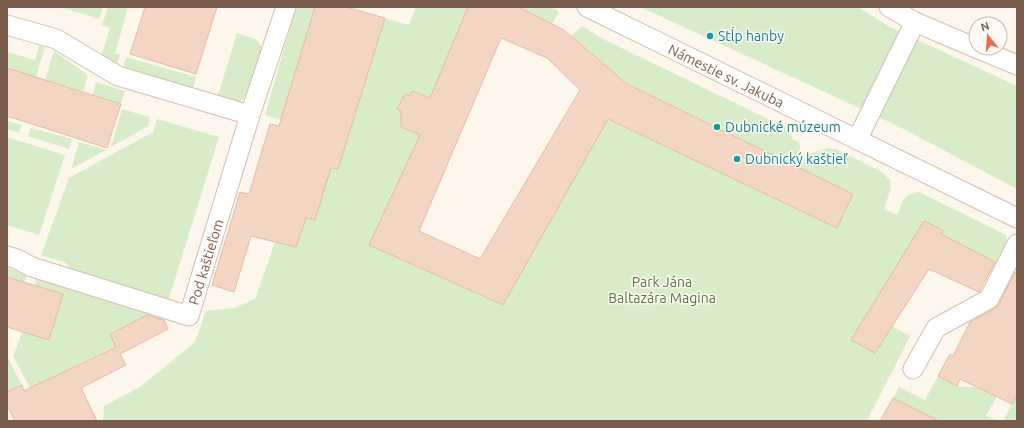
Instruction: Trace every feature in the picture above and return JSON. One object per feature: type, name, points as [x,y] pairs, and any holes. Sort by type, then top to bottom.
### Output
[{"type":"street","name":"Pod kaštieľom","points":[[7,256],[17,259],[32,267],[189,316],[250,116],[286,7]]},
{"type":"street","name":"Námestie sv. Jakuba","points":[[587,7],[1017,218]]},
{"type":"street","points":[[888,7],[915,22],[968,45]]},
{"type":"street","points":[[857,140],[915,22]]},
{"type":"street","points":[[7,25],[56,39],[118,76],[250,116]]},
{"type":"street","points":[[995,56],[1017,65]]},
{"type":"street","points":[[913,369],[936,328],[989,300],[1017,244]]},
{"type":"green space","points":[[60,7],[103,7],[99,19]]},
{"type":"green space","points":[[108,7],[128,8],[115,53],[120,55],[116,67],[107,62],[102,53],[110,28],[102,25]]},
{"type":"green space","points":[[296,7],[315,7],[281,120],[265,115]]},
{"type":"green space","name":"Park Jána Baltazára Magina","points":[[416,7],[468,7],[430,98],[412,91],[409,96],[405,94],[397,109],[401,111],[401,127],[420,135],[369,245],[502,305],[608,119],[837,228],[853,194],[800,168],[808,154],[828,148],[836,149],[882,172],[890,180],[891,188],[884,209],[897,215],[904,199],[910,194],[919,192],[1006,235],[1007,241],[996,263],[941,234],[943,230],[923,221],[922,225],[851,340],[875,353],[892,326],[910,336],[867,421],[103,421],[104,406],[140,387],[195,342],[206,311],[234,308],[255,299],[275,242],[296,247],[305,218],[331,168],[338,169],[385,18],[409,25]]},
{"type":"green space","points":[[518,7],[550,7],[559,12],[552,24]]},
{"type":"green space","points":[[640,7],[858,7],[890,27],[1017,86],[1017,189],[894,124]]},
{"type":"green space","points":[[582,26],[603,39],[787,128],[791,132],[792,139],[799,142],[800,145],[799,154],[793,165],[627,84],[571,36]]},
{"type":"green space","points":[[237,33],[255,39],[260,44],[263,53],[246,97],[239,101],[232,102],[217,98]]},
{"type":"green space","points":[[39,45],[45,47],[36,77],[7,68],[7,52],[35,60]]},
{"type":"green space","points":[[54,51],[88,75],[83,91],[45,80]]},
{"type":"green space","points":[[126,57],[196,77],[192,92],[122,71]]},
{"type":"green space","points":[[96,82],[125,91],[121,104],[92,95]]},
{"type":"green space","points":[[122,109],[150,117],[148,126],[111,147]]},
{"type":"green space","points":[[157,119],[219,137],[167,305],[77,279],[66,263],[41,255],[69,178],[153,132]]},
{"type":"green space","points":[[7,121],[22,125],[19,133],[7,129]]},
{"type":"green space","points":[[31,128],[72,139],[69,149],[28,136]]},
{"type":"green space","points":[[7,137],[65,155],[39,235],[7,225]]},
{"type":"green space","points":[[79,142],[106,150],[71,169]]},
{"type":"green space","points":[[7,268],[27,274],[25,282],[7,277]]},
{"type":"green space","points":[[38,274],[159,310],[110,333],[116,346],[30,388],[13,356],[23,331],[49,339],[63,294],[35,285]]},
{"type":"green space","points":[[7,356],[22,385],[7,392]]},
{"type":"green space","points":[[938,376],[957,386],[979,388],[997,396],[986,416],[999,421],[937,421],[893,398],[899,387],[925,400]]},
{"type":"green space","points":[[1015,398],[1017,399],[1017,421],[1003,421]]},
{"type":"building","points":[[145,7],[217,7],[196,74],[130,54]]},
{"type":"building","points":[[315,7],[346,7],[385,18],[338,169],[331,168],[315,220],[306,218],[296,247],[251,236],[234,292],[212,285],[240,192],[249,194],[270,124],[279,126]]},
{"type":"building","name":"Dubnický kaštieľ","points":[[468,7],[518,7],[564,30],[627,84],[853,194],[837,228],[608,119],[503,305],[369,245],[420,135],[401,127],[401,111],[397,109],[405,94],[409,96],[412,91],[430,98]],"holes":[[[501,38],[547,58],[580,90],[480,259],[419,231]]]},
{"type":"building","points":[[7,68],[121,104],[107,148],[7,116]]},
{"type":"building","points":[[924,221],[943,230],[941,234],[995,262],[979,292],[929,269],[875,353],[851,340]]},
{"type":"building","points":[[1015,272],[1017,273],[1017,394],[1012,404],[960,379],[957,386],[938,376],[950,354],[953,356],[970,322],[994,309],[999,304]]},
{"type":"building","points":[[7,277],[63,294],[49,340],[7,327]]},
{"type":"building","points":[[147,315],[164,320],[168,329],[120,354],[126,365],[81,388],[97,421],[15,421],[7,405],[7,392],[22,385],[24,391],[116,347],[110,334]]},
{"type":"building","points":[[893,398],[939,421],[880,421]]},
{"type":"place","name":"Stĺp hanby","points":[[710,36]]},
{"type":"place","name":"Dubnické múzeum","points":[[717,127]]},
{"type":"place","name":"Dubnický kaštieľ","points":[[737,159]]}]
